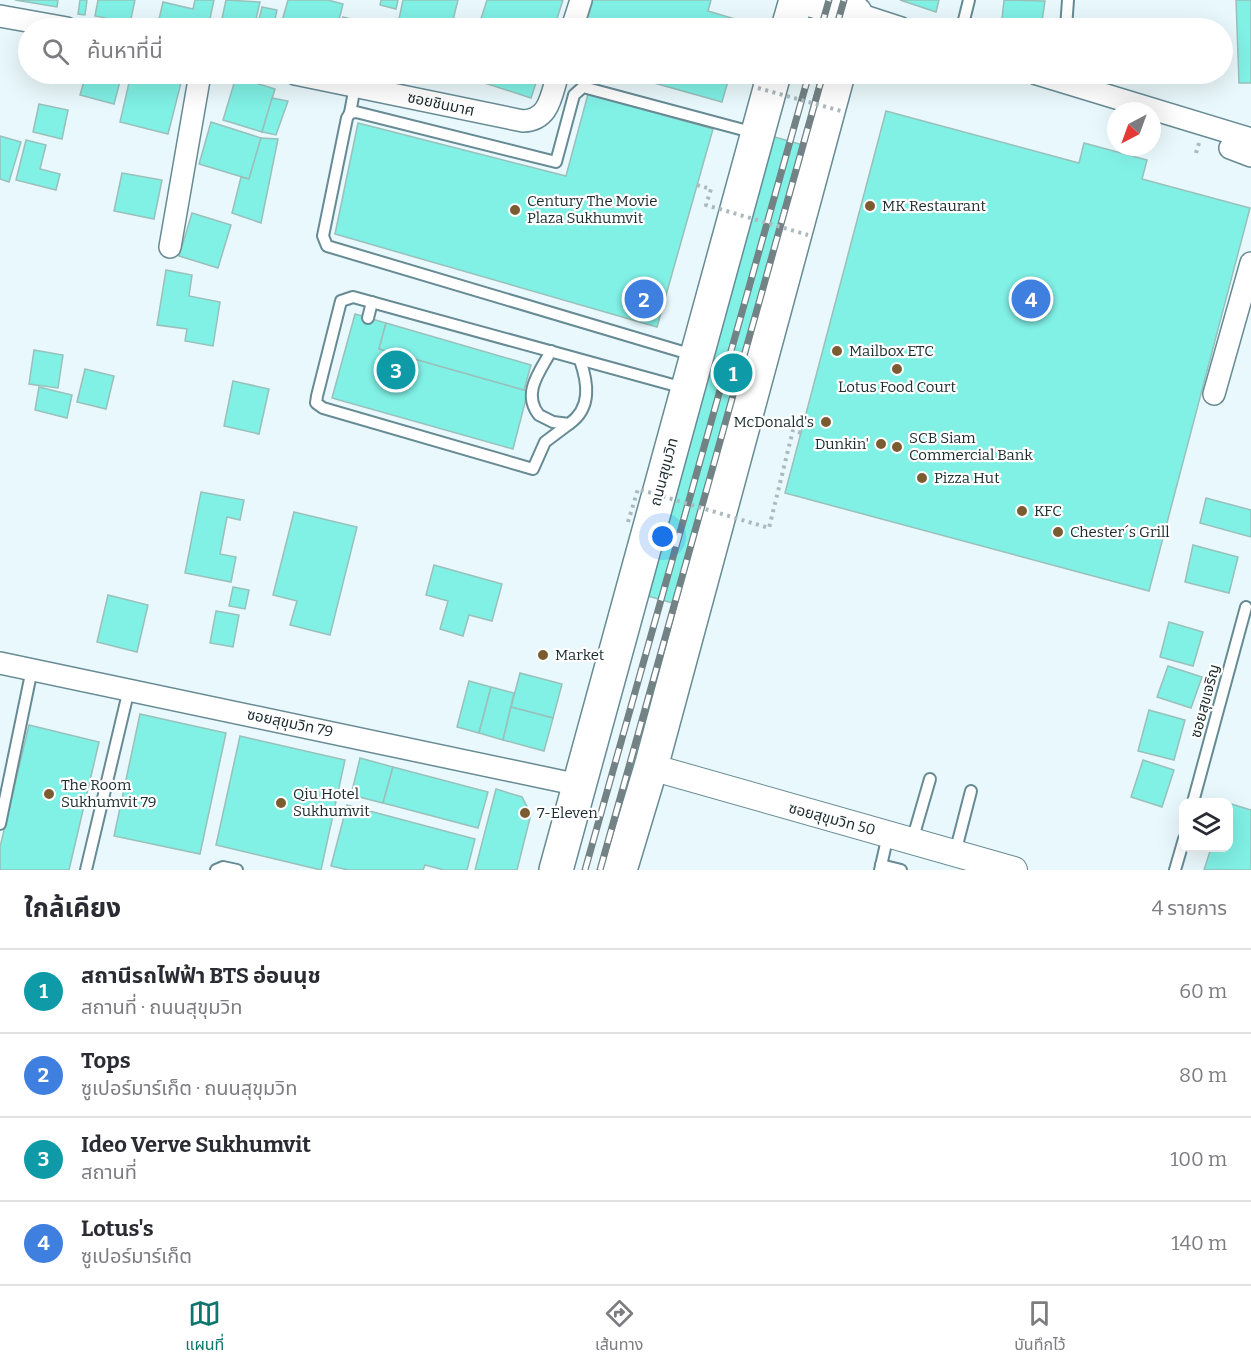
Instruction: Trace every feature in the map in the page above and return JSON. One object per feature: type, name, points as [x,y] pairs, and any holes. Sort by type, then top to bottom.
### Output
[{"type":"main road","points":[[791,18],[796,0]]},
{"type":"main road","points":[[811,0],[855,14]]},
{"type":"main road","name":"ถนนสุขุมวิท","points":[[556,870],[697,356],[755,134],[765,84]]},
{"type":"main road","points":[[620,870],[651,767],[835,84]]},
{"type":"street","points":[[575,18],[581,0]]},
{"type":"street","points":[[0,16],[18,19]]},
{"type":"street","points":[[170,248],[198,84]]},
{"type":"street","name":"ซอยชินมาศ","points":[[345,84],[523,122],[534,121],[545,113],[555,84]]},
{"type":"street","points":[[1083,84],[1251,139]]},
{"type":"street","points":[[1230,148],[1251,156]]},
{"type":"street","points":[[1214,394],[1251,263]]},
{"type":"street","name":"ซอยสุขุมวิท 79","points":[[0,663],[579,784]]},
{"type":"street","name":"ซอยสุขุมวิท 50","points":[[651,767],[1014,870]]},
{"type":"lane","points":[[964,18],[969,0]]},
{"type":"lane","points":[[1067,18],[1068,0]]},
{"type":"lane","points":[[355,86],[323,236],[327,246],[697,356]]},
{"type":"lane","points":[[350,113],[356,112],[554,162],[558,159],[574,95],[582,87],[755,134]]},
{"type":"lane","points":[[580,360],[586,375],[586,397],[580,414],[545,442],[533,470],[323,408],[316,403],[341,301],[349,296],[687,389]]},
{"type":"lane","points":[[368,318],[372,302]]},
{"type":"lane","points":[[550,351],[534,380],[533,406],[544,418],[568,424]]},
{"type":"lane","name":"ซอยสุขเจริญ","points":[[1194,798],[1246,607]]},
{"type":"lane","points":[[0,824],[32,669]]},
{"type":"lane","points":[[86,870],[129,689]]},
{"type":"lane","points":[[901,870],[881,867],[900,838],[930,779]]},
{"type":"lane","points":[[955,853],[971,790]]},
{"type":"lane","points":[[1175,870],[1180,852]]},
{"type":"lane","points":[[216,870],[223,867],[237,870]]},
{"type":"path","points":[[774,84],[841,111]]},
{"type":"path","points":[[697,186],[711,189],[706,205],[808,235]]},
{"type":"path","points":[[628,522],[638,489],[769,528],[793,430],[801,433]]},
{"type":"building","points":[[15,0],[58,0],[57,7]]},
{"type":"building","points":[[80,0],[87,0],[85,15],[78,14]]},
{"type":"building","points":[[98,0],[135,0],[131,18],[95,16]]},
{"type":"building","points":[[195,0],[214,0],[210,18],[159,18],[163,2],[193,9]]},
{"type":"building","points":[[226,0],[260,2],[256,18],[222,18]]},
{"type":"building","points":[[288,0],[328,0],[343,4],[340,18],[283,18]]},
{"type":"building","points":[[381,0],[398,0],[396,9],[380,5]]},
{"type":"building","points":[[403,0],[458,0],[454,18],[399,18]]},
{"type":"building","points":[[487,0],[563,0],[557,18],[481,18]]},
{"type":"building","points":[[593,0],[711,0],[708,11],[732,18],[588,18]]},
{"type":"building","points":[[900,0],[939,0],[936,12]]},
{"type":"building","points":[[1004,0],[1045,1],[1042,18],[1002,18]]},
{"type":"building","points":[[1236,0],[1251,0],[1251,83],[1239,83]]},
{"type":"building","points":[[262,7],[277,10],[275,18],[259,18]]},
{"type":"building","points":[[83,84],[119,84],[114,104],[80,95]]},
{"type":"building","points":[[129,84],[181,84],[168,134],[120,122]]},
{"type":"building","points":[[234,84],[259,84],[275,89],[262,132],[223,120]]},
{"type":"building","points":[[488,84],[536,84],[531,98]]},
{"type":"building","points":[[658,84],[727,84],[722,102]]},
{"type":"building","name":"Century The Movie Plaza Sukhumvit","points":[[588,94],[713,129],[657,327],[335,234],[358,123],[566,176]]},
{"type":"building","points":[[272,98],[288,101],[276,135],[262,132]]},
{"type":"building","points":[[39,104],[68,110],[62,139],[33,132]]},
{"type":"building","points":[[886,111],[1079,163],[1084,143],[1107,149],[1107,156],[1132,156],[1147,160],[1142,179],[1250,208],[1149,591],[785,493]]},
{"type":"building","points":[[211,122],[261,138],[249,179],[199,164]]},
{"type":"building","points":[[764,134],[828,152],[701,611],[637,593]]},
{"type":"building","points":[[0,136],[21,142],[9,182],[0,179]]},
{"type":"building","points":[[261,138],[278,139],[261,223],[232,213],[241,177],[249,179]]},
{"type":"building","points":[[26,140],[46,145],[40,169],[60,174],[56,190],[16,180]]},
{"type":"building","points":[[122,173],[162,180],[154,219],[114,211]]},
{"type":"building","points":[[192,213],[231,225],[218,268],[179,256]]},
{"type":"building","points":[[166,270],[192,275],[189,296],[220,302],[213,346],[185,341],[187,329],[157,325]]},
{"type":"building","points":[[355,314],[386,323],[379,349],[528,391],[513,449],[332,398]]},
{"type":"building","points":[[386,323],[531,365],[524,390],[379,349]]},
{"type":"building","points":[[34,350],[63,355],[58,388],[29,384]]},
{"type":"building","points":[[85,369],[114,376],[106,409],[77,402]]},
{"type":"building","points":[[233,381],[269,389],[259,434],[224,426]]},
{"type":"building","points":[[39,387],[72,395],[67,418],[35,410]]},
{"type":"building","points":[[201,492],[244,500],[240,520],[227,517],[220,554],[236,557],[231,582],[185,573]]},
{"type":"building","points":[[1206,498],[1251,510],[1251,537],[1200,523]]},
{"type":"building","points":[[294,512],[357,527],[330,635],[290,625],[297,601],[273,595]]},
{"type":"building","points":[[1193,545],[1238,557],[1229,593],[1185,582]]},
{"type":"building","points":[[434,565],[502,584],[492,621],[469,615],[463,636],[440,629],[448,601],[426,595]]},
{"type":"building","points":[[233,587],[249,590],[245,609],[229,606]]},
{"type":"building","points":[[108,595],[148,605],[137,652],[97,642]]},
{"type":"building","points":[[216,611],[239,615],[233,647],[210,643]]},
{"type":"building","points":[[1169,622],[1203,632],[1193,666],[1160,657]]},
{"type":"building","points":[[1168,666],[1202,677],[1191,708],[1157,697]]},
{"type":"building","points":[[520,673],[562,684],[553,718],[511,707]]},
{"type":"building","points":[[469,681],[491,687],[479,733],[457,727]]},
{"type":"building","points":[[491,687],[514,693],[503,740],[479,733]]},
{"type":"building","points":[[511,707],[553,718],[544,751],[503,740]]},
{"type":"building","points":[[1149,710],[1185,720],[1174,760],[1138,751]]},
{"type":"building","points":[[140,714],[226,733],[200,854],[114,836]]},
{"type":"building","name":"The Room Sukhumvit 79","points":[[29,725],[99,742],[69,870],[0,870],[0,847]]},
{"type":"building","name":"Qiu Hotel Sukhumvit","points":[[240,736],[345,760],[321,870],[216,845]]},
{"type":"building","points":[[360,758],[393,767],[383,803],[351,795]]},
{"type":"building","points":[[1143,760],[1174,770],[1162,807],[1131,797]]},
{"type":"building","points":[[393,767],[488,792],[478,828],[383,803]]},
{"type":"building","points":[[496,789],[522,797],[531,814],[517,870],[475,870]]},
{"type":"building","points":[[347,805],[475,839],[467,870],[444,870],[425,865],[423,870],[348,870],[331,866]]},
{"type":"building","points":[[1233,805],[1251,810],[1251,870],[1204,870],[1210,852],[1233,852]]},
{"type":"railway","points":[[824,18],[829,0]]},
{"type":"railway","points":[[839,18],[844,0]]},
{"type":"railway","points":[[585,870],[806,84]]},
{"type":"railway","points":[[600,870],[820,84]]},
{"type":"place","name":"MK Restaurant","points":[[870,206]]},
{"type":"place","name":"Century The Movie Plaza Sukhumvit","points":[[515,210]]},
{"type":"place","name":"Tops","points":[[644,299]]},
{"type":"place","name":"Lotus's","points":[[1031,299]]},
{"type":"place","name":"Mailbox ETC","points":[[837,351]]},
{"type":"place","name":"Lotus Food Court","points":[[897,369]]},
{"type":"place","name":"Ideo Verve Sukhumvit","points":[[396,370]]},
{"type":"place","name":"สถานีรถไฟฟ้า BTS อ่อนนุช","points":[[733,373]]},
{"type":"place","name":"McDonald's","points":[[826,422]]},
{"type":"place","name":"Dunkin'","points":[[881,444]]},
{"type":"place","name":"SCB Siam Commercial Bank","points":[[897,447]]},
{"type":"place","name":"Pizza Hut","points":[[922,478]]},
{"type":"place","name":"KFC","points":[[1022,511]]},
{"type":"place","name":"Chester´s Grill","points":[[1058,532]]},
{"type":"place","name":"Market","points":[[543,655]]},
{"type":"place","name":"The Room Sukhumvit 79","points":[[49,794]]},
{"type":"place","name":"Qiu Hotel Sukhumvit","points":[[281,803]]},
{"type":"place","name":"7-Eleven","points":[[525,813]]}]
